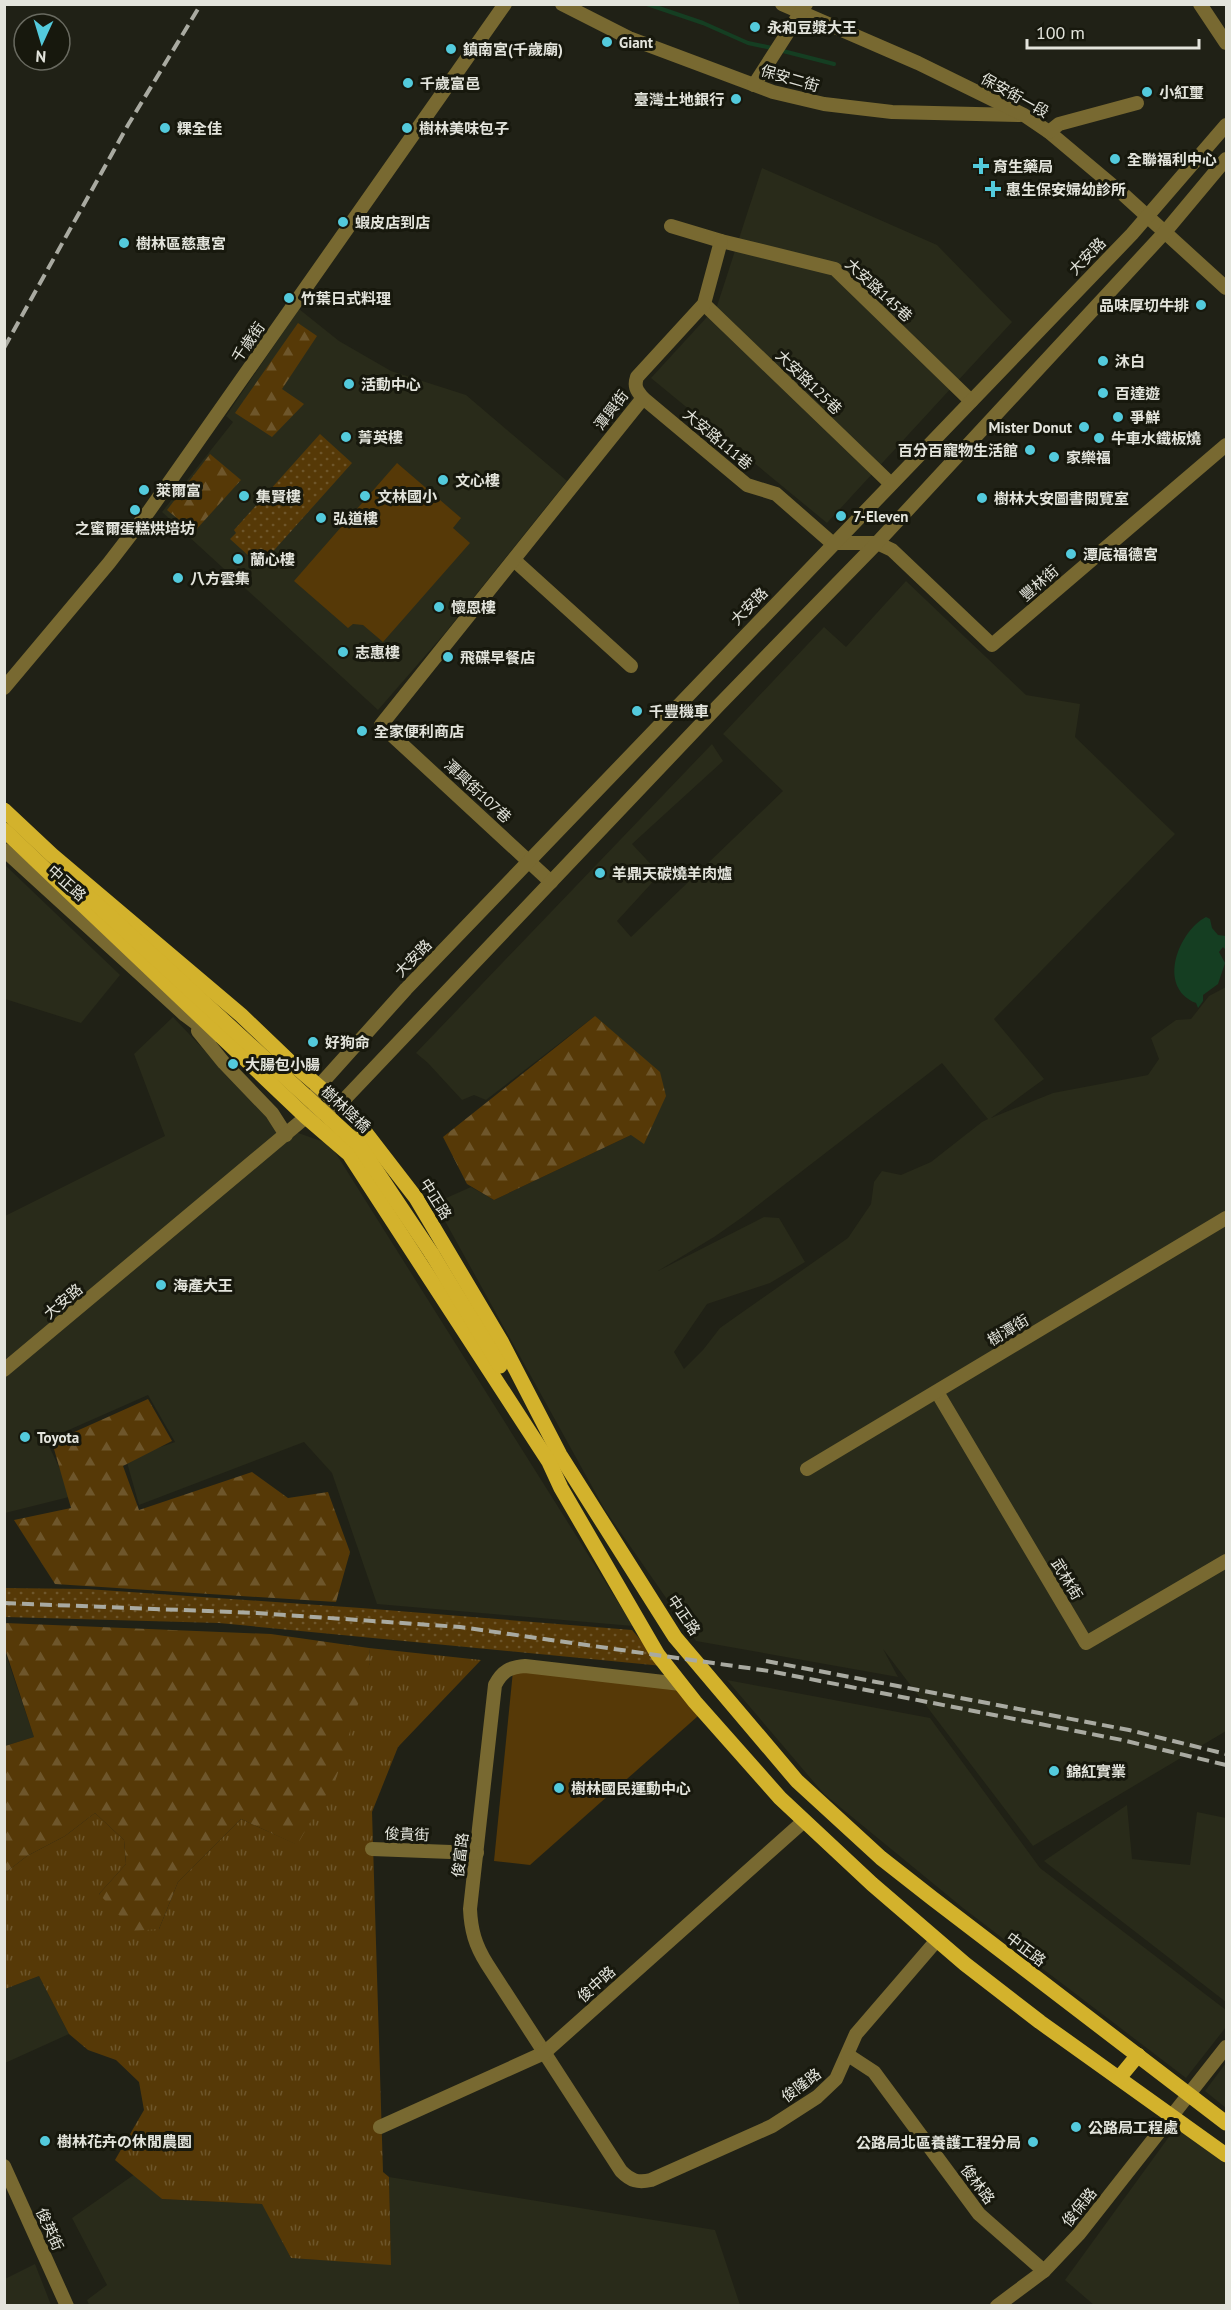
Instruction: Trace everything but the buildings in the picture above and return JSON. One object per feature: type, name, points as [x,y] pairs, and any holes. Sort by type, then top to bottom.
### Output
[{"type":"main road","name":"樹林陸橋","points":[[4,810],[47,860],[251,1065]]},
{"type":"main road","name":"樹林陸橋","points":[[4,830],[47,860],[241,1015]]},
{"type":"main road","name":"樹林陸橋","points":[[47,860],[359,1145],[432,1254],[555,1459]]},
{"type":"main road","name":"中正路","points":[[241,1015],[352,1115],[417,1198],[501,1341],[555,1459],[561,1488],[646,1637],[695,1702],[780,1798],[872,1884],[937,1940],[1040,2022],[1227,2155]]},
{"type":"main road","name":"中正路","points":[[251,1065],[349,1154],[675,1637],[796,1781],[881,1858],[991,1945],[1227,2123]]},
{"type":"main road","points":[[695,1702],[716,1687]]},
{"type":"main road","points":[[1119,2078],[1137,2055]]},
{"type":"street","name":"千歲街","points":[[4,688],[110,563],[149,511],[505,4]]},
{"type":"street","name":"保安二街","points":[[562,4],[629,38],[773,92],[824,104],[869,110],[1024,115]]},
{"type":"street","name":"保安街一段","points":[[782,4],[803,9],[1024,115],[1049,132],[1148,216],[1227,288]]},
{"type":"street","points":[[1200,4],[1227,43]]},
{"type":"street","points":[[754,85],[803,9]]},
{"type":"street","points":[[1049,132],[1059,124],[1137,103]]},
{"type":"street","name":"大安路","points":[[306,1117],[319,1086],[406,989],[1148,216],[1227,124]]},
{"type":"street","name":"大安路","points":[[4,1370],[306,1117],[340,1104],[877,543],[1165,232],[1227,159]]},
{"type":"street","name":"大安路145巷","points":[[672,226],[721,241],[835,269],[971,401]]},
{"type":"street","name":"潭興街","points":[[381,725],[643,398],[636,391],[635,384],[638,376],[704,304],[721,241]]},
{"type":"street","name":"大安路125巷","points":[[704,304],[891,484]]},
{"type":"street","name":"大安路111巷","points":[[643,398],[747,485],[776,494],[832,543]]},
{"type":"street","name":"豐林街","points":[[877,543],[892,550],[992,645],[1227,445]]},
{"type":"street","points":[[832,543],[877,543]]},
{"type":"street","points":[[514,560],[631,666]]},
{"type":"street","name":"潭興街107巷","points":[[381,725],[551,882]]},
{"type":"street","name":"中正路","points":[[4,850],[185,1015]]},
{"type":"street","points":[[185,1015],[251,1065]]},
{"type":"street","points":[[185,1015],[224,1064],[272,1113],[286,1135]]},
{"type":"street","name":"樹潭街","points":[[807,1469],[1227,1218]]},
{"type":"street","name":"武林街","points":[[937,1392],[1086,1643],[1227,1561]]},
{"type":"street","name":"俊富路","points":[[628,2179],[477,1948],[471,1930],[470,1909],[495,1685],[501,1674],[511,1667],[525,1666],[681,1684]]},
{"type":"street","name":"俊中路","points":[[380,2127],[544,2053],[804,1821]]},
{"type":"street","name":"俊貴街","points":[[372,1849],[477,1853]]},
{"type":"street","name":"俊隆路","points":[[628,2179],[639,2182],[651,2180],[772,2126],[817,2097],[836,2079],[856,2034],[937,1940]]},
{"type":"street","name":"俊保路","points":[[997,2306],[1044,2271],[1079,2234],[1227,2047]]},
{"type":"street","name":"俊林路","points":[[848,2055],[874,2072],[978,2214],[1044,2271]]},
{"type":"street","name":"俊英街","points":[[4,2166],[67,2306]]},
{"type":"shaded area","points":[[762,168],[937,245],[1012,322],[827,523],[651,378],[717,306]]},
{"type":"shaded area","name":"文林國小","points":[[299,309],[339,341],[391,371],[466,395],[567,481],[445,633],[378,710],[162,512],[233,422],[226,416]]},
{"type":"shaded area","points":[[906,581],[1026,695],[1080,704],[1075,737],[1175,834],[994,1019],[1044,1079],[991,1118],[1053,1093],[1148,1075],[1159,1059],[1151,1038],[1176,1020],[1191,1019],[1209,996],[1226,987],[1226,1731],[1033,1846],[883,1649],[898,1677],[696,1641],[605,1510],[435,1203],[471,1187],[494,1200],[631,1135],[595,1016],[486,1100],[474,1095],[462,1100],[416,1053],[712,744],[723,761],[632,844],[660,874],[617,921],[631,937],[783,791],[723,734],[824,627],[846,647]],"holes":[[[942,1063],[988,1119],[931,1162],[901,1175],[882,1171],[874,1182],[871,1204],[848,1238],[720,1328],[684,1369],[674,1352],[707,1304],[770,1283],[805,1262],[779,1218],[764,1217],[658,1271],[744,1216]]]},
{"type":"shaded area","points":[[5,865],[120,975],[81,1023],[5,999]]},
{"type":"shaded area","points":[[1206,917],[1210,919],[1212,928],[1218,935],[1226,936],[1226,950],[1223,947],[1219,952],[1225,963],[1218,984],[1203,995],[1203,1001],[1198,1008],[1196,1003],[1184,995],[1177,985],[1174,972],[1180,946],[1187,934]]},
{"type":"shaded area","points":[[173,1017],[275,1125],[330,1144],[633,1626],[377,1604],[332,1473],[304,1442],[139,1505],[126,1459],[175,1442],[148,1395],[46,1440],[73,1496],[5,1513],[5,1216],[165,1136],[134,1054]]},
{"type":"shaded area","points":[[4,1649],[34,1737],[5,1746],[4,1746]]},
{"type":"shaded area","points":[[727,1680],[930,1718],[1040,1868],[1226,2010],[1226,2027],[1186,2078],[963,1908],[824,1794]]},
{"type":"shaded area","points":[[1127,1805],[1132,1859],[1190,1865],[1197,1812],[1226,1818],[1226,2002],[1044,1861]]},
{"type":"shaded area","points":[[39,1976],[69,2034],[5,2063],[5,1989]]},
{"type":"shaded area","points":[[1226,2063],[1226,2108],[1205,2091]]},
{"type":"shaded area","points":[[1179,2123],[1226,2159],[1226,2305],[1094,2305],[1065,2280]]},
{"type":"shaded area","points":[[135,2174],[162,2199],[263,2204],[291,2258],[391,2264],[389,2177],[715,2230],[740,2305],[89,2305],[87,2300],[107,2285],[72,2218]]},
{"type":"shaded area","points":[[35,2264],[51,2305],[5,2305],[5,2279]]},
{"type":"green space","points":[[298,323],[317,336],[282,389],[304,404],[272,437],[235,413]]},
{"type":"green space","points":[[320,434],[352,463],[260,566],[230,539],[236,533],[234,530]]},
{"type":"green space","points":[[210,454],[241,480],[194,532],[167,510]]},
{"type":"green space","points":[[397,463],[461,518],[453,528],[470,543],[383,642],[363,625],[353,624],[348,628],[294,581]]},
{"type":"green space","points":[[595,1016],[660,1072],[666,1096],[644,1144],[631,1135],[494,1200],[467,1184],[443,1137]]},
{"type":"green space","points":[[148,1399],[172,1441],[123,1466],[139,1510],[252,1472],[288,1498],[328,1492],[350,1552],[336,1602],[55,1584],[14,1520],[71,1508],[52,1442]]},
{"type":"green space","points":[[5,1588],[87,1589],[632,1630],[663,1666],[219,1623],[5,1617]]},
{"type":"green space","points":[[5,1623],[271,1634],[369,1648],[370,1663],[337,1776],[297,1845],[241,1819],[178,1882],[159,1929],[134,1931],[99,1894],[126,1864],[124,1840],[95,1813],[65,1836],[27,1856],[5,1873],[5,1746],[34,1737],[5,1649]]},
{"type":"green space","points":[[369,1648],[481,1660],[398,1747],[372,1812],[383,2172],[389,2177],[391,2265],[291,2258],[262,2204],[162,2199],[115,2160],[144,2110],[139,2082],[116,2060],[88,2050],[69,2034],[39,1976],[5,1989],[5,1873],[27,1856],[65,1836],[95,1813],[124,1840],[126,1864],[99,1894],[159,1929],[178,1882],[241,1819],[296,1844],[370,1663]]},
{"type":"green space","name":"樹林國民運動中心","points":[[514,1661],[670,1680],[698,1716],[530,1865],[494,1861]]},
{"type":"waterway","points":[[647,4],[703,23],[748,43],[772,48]]},
{"type":"waterway","points":[[779,50],[834,64]]},
{"type":"railway","points":[[4,348],[128,125],[201,4]]},
{"type":"railway","points":[[4,1603],[257,1613],[460,1627],[769,1671],[1122,1740],[1226,1765]]},
{"type":"railway","points":[[766,1661],[1129,1730],[1226,1754]]},
{"type":"place","name":"永和豆漿大王","points":[[755,27]]},
{"type":"place","name":"Giant","points":[[607,42]]},
{"type":"place","name":"鎮南宮(千歲廟)","points":[[451,49]]},
{"type":"place","name":"千歲富邑","points":[[408,83]]},
{"type":"place","name":"小紅璽","points":[[1147,92]]},
{"type":"place","name":"臺灣土地銀行","points":[[736,99]]},
{"type":"place","name":"粿全佳","points":[[165,128]]},
{"type":"place","name":"樹林美味包子","points":[[407,128]]},
{"type":"place","name":"全聯福利中心","points":[[1115,159]]},
{"type":"place","name":"育生藥局","points":[[981,166]]},
{"type":"place","name":"惠生保安婦幼診所","points":[[993,189]]},
{"type":"place","name":"蝦皮店到店","points":[[343,222]]},
{"type":"place","name":"樹林區慈惠宮","points":[[124,243]]},
{"type":"place","name":"竹葉日式料理","points":[[289,298]]},
{"type":"place","name":"品味厚切牛排","points":[[1201,305]]},
{"type":"place","name":"沐白","points":[[1103,361]]},
{"type":"place","name":"活動中心","points":[[349,384]]},
{"type":"place","name":"百達遊","points":[[1103,393]]},
{"type":"place","name":"爭鮮","points":[[1118,417]]},
{"type":"place","name":"Mister Donut","points":[[1084,427]]},
{"type":"place","name":"菁英樓","points":[[346,437]]},
{"type":"place","name":"牛車水鐵板燒","points":[[1099,438]]},
{"type":"place","name":"百分百寵物生活館","points":[[1030,450]]},
{"type":"place","name":"家樂福","points":[[1054,457]]},
{"type":"place","name":"文心樓","points":[[443,480]]},
{"type":"place","name":"萊爾富","points":[[144,490]]},
{"type":"place","name":"集賢樓","points":[[244,496]]},
{"type":"place","name":"文林國小","points":[[365,496]]},
{"type":"place","name":"樹林大安圖書閱覽室","points":[[982,498]]},
{"type":"place","name":"之蜜爾蛋糕烘培坊","points":[[135,510]]},
{"type":"place","name":"7-Eleven","points":[[841,516]]},
{"type":"place","name":"弘道樓","points":[[321,518]]},
{"type":"place","name":"潭底福德宮","points":[[1071,554]]},
{"type":"place","name":"蘭心樓","points":[[238,559]]},
{"type":"place","name":"八方雲集","points":[[178,578]]},
{"type":"place","name":"懷恩樓","points":[[439,607]]},
{"type":"place","name":"志惠樓","points":[[343,652]]},
{"type":"place","name":"飛碟早餐店","points":[[448,657]]},
{"type":"place","name":"千豐機車","points":[[637,711]]},
{"type":"place","name":"全家便利商店","points":[[362,731]]},
{"type":"place","name":"羊鼎天碳燒羊肉爐","points":[[600,873]]},
{"type":"place","name":"好狗命","points":[[313,1042]]},
{"type":"place","name":"大腸包小腸","points":[[233,1064]]},
{"type":"place","name":"海產大王","points":[[161,1285]]},
{"type":"place","name":"Toyota","points":[[25,1437]]},
{"type":"place","name":"錦紅實業","points":[[1054,1771]]},
{"type":"place","name":"樹林國民運動中心","points":[[559,1788]]},
{"type":"place","name":"公路局工程處","points":[[1076,2127]]},
{"type":"place","name":"樹林花卉の休閒農園","points":[[45,2141]]},
{"type":"place","name":"公路局北區養護工程分局","points":[[1033,2142]]}]
